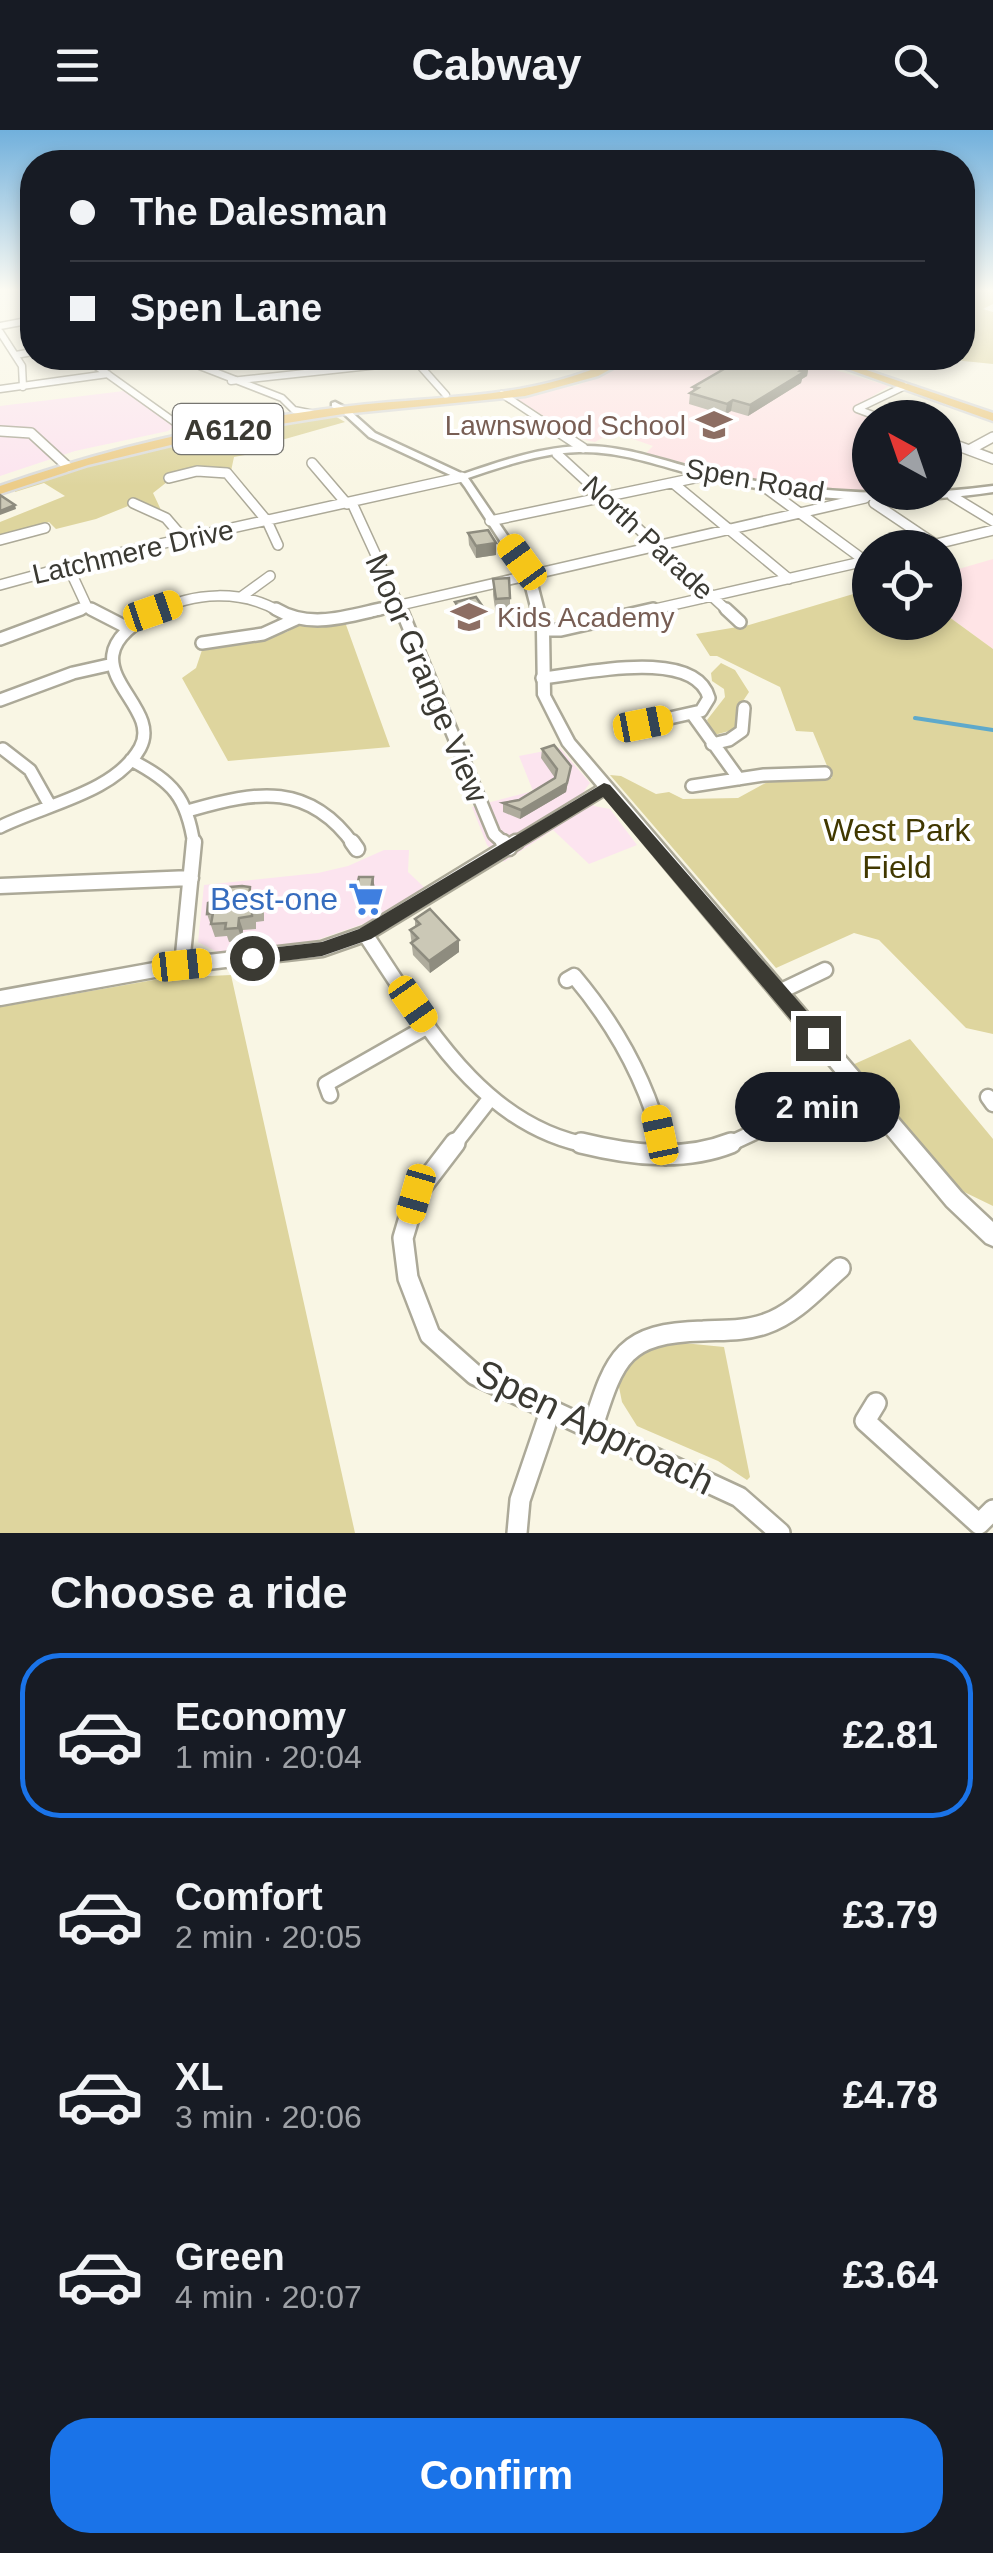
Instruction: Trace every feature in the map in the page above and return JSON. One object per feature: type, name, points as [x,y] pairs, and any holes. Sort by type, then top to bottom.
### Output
[{"type":"highway","name":"A6120","points":[[193,434],[348,408],[538,384],[585,370]]},
{"type":"highway","name":"A6120","points":[[0,486],[66,464],[294,410],[502,394],[584,379],[602,370]]},
{"type":"highway","points":[[850,370],[905,386]]},
{"type":"highway","points":[[858,370],[993,417]]},
{"type":"street","points":[[16,355],[20,362]]},
{"type":"street","points":[[23,387],[24,370]]},
{"type":"street","points":[[102,370],[193,434]]},
{"type":"street","points":[[206,370],[282,398],[294,410],[314,414]]},
{"type":"street","points":[[231,381],[322,370]]},
{"type":"street","points":[[425,370],[446,394]]},
{"type":"street","points":[[0,390],[108,374]]},
{"type":"street","points":[[876,400],[905,386]]},
{"type":"street","points":[[502,394],[582,448]]},
{"type":"street","points":[[348,408],[359,427],[402,452],[462,477],[529,576],[543,630],[542,678],[550,714],[604,788],[954,1199],[993,1236]]},
{"type":"street","points":[[282,420],[294,410]]},
{"type":"street","points":[[482,428],[540,420]]},
{"type":"street","points":[[0,431],[31,432],[66,464]]},
{"type":"street","points":[[969,450],[993,436]]},
{"type":"street","points":[[962,447],[993,459]]},
{"type":"street","name":"Spen Road","points":[[462,477],[555,451],[582,448],[630,454],[709,476],[852,498]]},
{"type":"street","name":"North Parade","points":[[557,454],[740,622]]},
{"type":"street","name":"Moor Grange View","points":[[312,464],[349,503],[399,605],[494,834],[509,848]]},
{"type":"street","points":[[169,478],[196,470],[227,473],[267,521],[278,546]]},
{"type":"street","points":[[490,521],[709,476]]},
{"type":"street","name":"Latchmere Drive","points":[[0,585],[184,538],[462,477]]},
{"type":"street","points":[[673,483],[790,580]]},
{"type":"street","points":[[763,486],[852,551]]},
{"type":"street","name":"Spen Road","points":[[962,494],[993,489]]},
{"type":"street","points":[[962,502],[993,521]]},
{"type":"street","points":[[133,503],[166,518],[184,538]]},
{"type":"street","points":[[0,826],[48,802],[99,784],[140,750],[145,728],[142,713],[121,691],[113,664],[115,648],[128,628],[153,611],[178,602],[241,597],[296,619],[338,619],[852,504]]},
{"type":"street","points":[[884,510],[914,530]]},
{"type":"street","points":[[0,540],[45,528]]},
{"type":"street","points":[[962,537],[993,530]]},
{"type":"street","points":[[68,566],[87,607],[128,628]]},
{"type":"street","points":[[543,630],[560,630],[714,598],[852,566]]},
{"type":"street","points":[[241,597],[270,576]]},
{"type":"street","points":[[0,639],[87,607]]},
{"type":"street","points":[[202,643],[266,634],[283,629],[296,619]]},
{"type":"street","points":[[0,700],[73,673],[113,664]]},
{"type":"street","points":[[542,678],[666,667],[684,670],[701,680],[709,695],[708,704],[694,714],[643,724],[632,731]]},
{"type":"street","points":[[712,744],[729,740],[742,731],[744,708]]},
{"type":"street","points":[[694,714],[739,778]]},
{"type":"street","points":[[4,749],[30,770],[48,802]]},
{"type":"street","points":[[131,760],[155,769],[176,787],[191,810],[195,842],[182,965]]},
{"type":"street","points":[[692,786],[739,778],[825,773]]},
{"type":"street","points":[[0,998],[182,965],[322,949],[365,934],[604,788]]},
{"type":"street","points":[[191,810],[254,794],[288,796],[328,815],[357,849]]},
{"type":"street","points":[[0,886],[100,885],[192,878]]},
{"type":"street","points":[[365,934],[458,1070],[489,1100],[564,1140],[611,1151],[664,1156],[716,1150],[857,1084]]},
{"type":"street","points":[[779,992],[825,970]]},
{"type":"street","points":[[567,980],[574,976],[630,1047],[656,1114],[664,1156]]},
{"type":"street","points":[[326,1084],[428,1026]]},
{"type":"street","name":"Spen Approach","points":[[489,1100],[416,1194],[404,1238],[408,1278],[430,1335],[475,1375],[593,1426],[739,1497],[780,1533]]},
{"type":"street","points":[[593,1426],[614,1364],[628,1348],[646,1337],[764,1326],[801,1303],[840,1268]]},
{"type":"street","points":[[876,1403],[865,1421],[879,1434],[978,1524],[993,1510]]},
{"type":"street","points":[[516,1533],[520,1500],[551,1408]]},
{"type":"shaded area","name":"Lawnswood School","points":[[609,370],[835,370],[889,386],[866,400],[852,400],[852,490],[756,480],[700,467],[646,453],[653,446],[613,432],[595,442],[581,439],[518,400],[519,396],[578,385]]},
{"type":"shaded area","points":[[124,391],[174,426],[168,431],[75,451],[0,476],[0,406]]},
{"type":"shaded area","points":[[993,559],[993,649],[962,626],[962,568]]},
{"type":"shaded area","points":[[560,748],[590,783],[584,791],[594,806],[610,809],[637,845],[589,864],[553,830],[504,862],[487,845],[472,807],[533,791],[519,756]]},
{"type":"shaded area","points":[[384,850],[409,850],[408,872],[426,889],[366,923],[311,942],[219,953],[198,942],[204,885],[318,873],[348,866]]},
{"type":"green space","points":[[975,355],[993,355],[993,364],[975,362]]},
{"type":"green space","points":[[333,415],[345,422],[271,443],[277,449],[234,457],[231,471],[206,468],[164,475],[167,482],[153,493],[161,510],[138,502],[96,519],[56,529],[49,522],[0,538],[0,522],[65,496],[44,483],[15,489],[172,444]]},
{"type":"green space","name":"West Park Field","points":[[852,594],[852,640],[962,640],[962,626],[993,649],[993,1034],[966,1028],[879,940],[854,933],[776,968],[610,775],[621,776],[656,794],[669,792],[683,799],[738,798],[771,780],[832,778],[813,732],[796,731],[780,687],[710,656],[696,634],[749,625]]},
{"type":"green space","points":[[345,622],[390,747],[228,761],[182,678],[196,668],[202,650],[287,632],[301,623]]},
{"type":"green space","points":[[721,663],[735,670],[749,692],[744,705],[738,706],[738,724],[733,730],[714,735],[707,720],[725,697],[724,689],[712,681],[711,673]]},
{"type":"green space","points":[[231,975],[355,1533],[0,1533],[0,1007],[165,978]]},
{"type":"green space","points":[[910,1039],[993,1139],[993,1206],[958,1189],[850,1066]]},
{"type":"green space","points":[[673,1342],[724,1347],[750,1477],[747,1480],[718,1461],[637,1426],[622,1402],[618,1382],[628,1365],[647,1350]]},
{"type":"building","points":[[722,370],[804,372],[750,405],[733,400],[727,404],[690,393],[698,388],[693,387]]},
{"type":"building","points":[[0,495],[15,505],[0,511]]},
{"type":"building","points":[[488,530],[496,543],[476,546],[468,533]]},
{"type":"building","points":[[509,578],[510,598],[496,599],[493,579]]},
{"type":"building","points":[[476,597],[483,607],[462,612],[455,602]]},
{"type":"building","points":[[554,745],[571,766],[567,783],[521,810],[503,803],[519,800],[555,778],[557,769],[542,749]]},
{"type":"building","points":[[359,877],[373,877],[370,896],[355,895]]},
{"type":"building","points":[[230,887],[250,887],[249,899],[261,898],[261,909],[252,910],[252,916],[239,918],[238,928],[225,929],[226,923],[211,924],[213,913],[207,914],[208,903],[229,896]]},
{"type":"building","points":[[430,909],[459,940],[429,961],[411,943],[418,938],[410,930],[420,924],[415,919]]},
{"type":"waterway","points":[[915,718],[993,730]]},
{"type":"place","name":"Lawnswood School","points":[[714,425]]},
{"type":"place","name":"Kids Academy","points":[[469,617]]},
{"type":"place","name":"Best-one","points":[[366,899]]},
{"type":"route","points":[[252,958],[322,949],[365,934],[604,788],[818,1038]]}]
